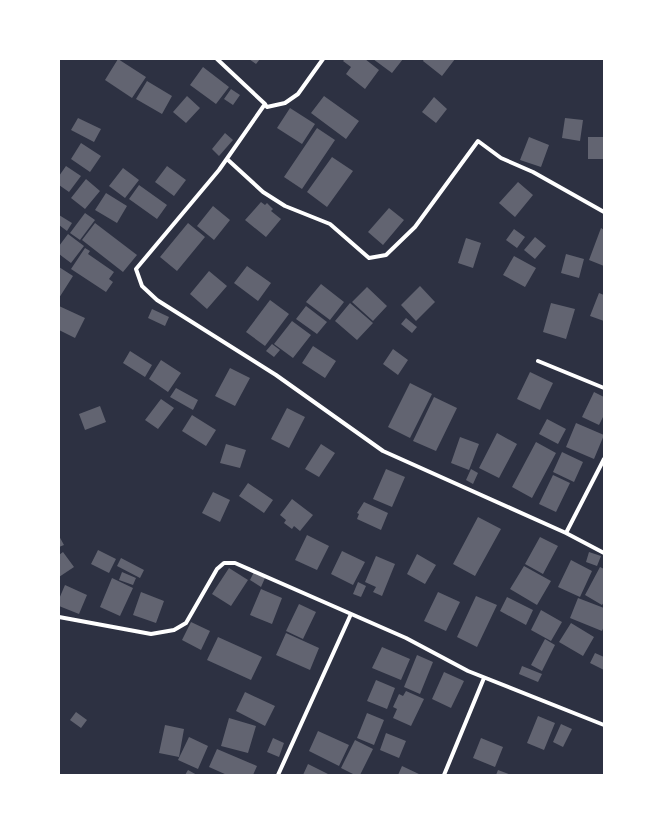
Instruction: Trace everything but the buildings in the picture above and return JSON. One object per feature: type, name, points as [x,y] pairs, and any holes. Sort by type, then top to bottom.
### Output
[{"type":"street","points":[[217,59],[267,107],[285,103],[298,94],[323,59]]},
{"type":"street","points":[[265,104],[219,170],[136,269],[142,286],[157,300],[276,375],[383,451],[566,533],[604,553]]},
{"type":"street","points":[[227,159],[263,192],[286,206],[330,224],[369,258],[386,255],[415,227],[478,141],[501,158],[533,172],[604,212]]},
{"type":"street","points":[[538,361],[604,388]]},
{"type":"street","points":[[566,533],[604,459]]},
{"type":"street","points":[[59,617],[151,634],[174,630],[186,623],[217,569],[224,563],[235,563],[406,638],[468,671],[604,725]]},
{"type":"street","points":[[278,775],[351,614]]},
{"type":"street","points":[[444,775],[484,678]]}]
